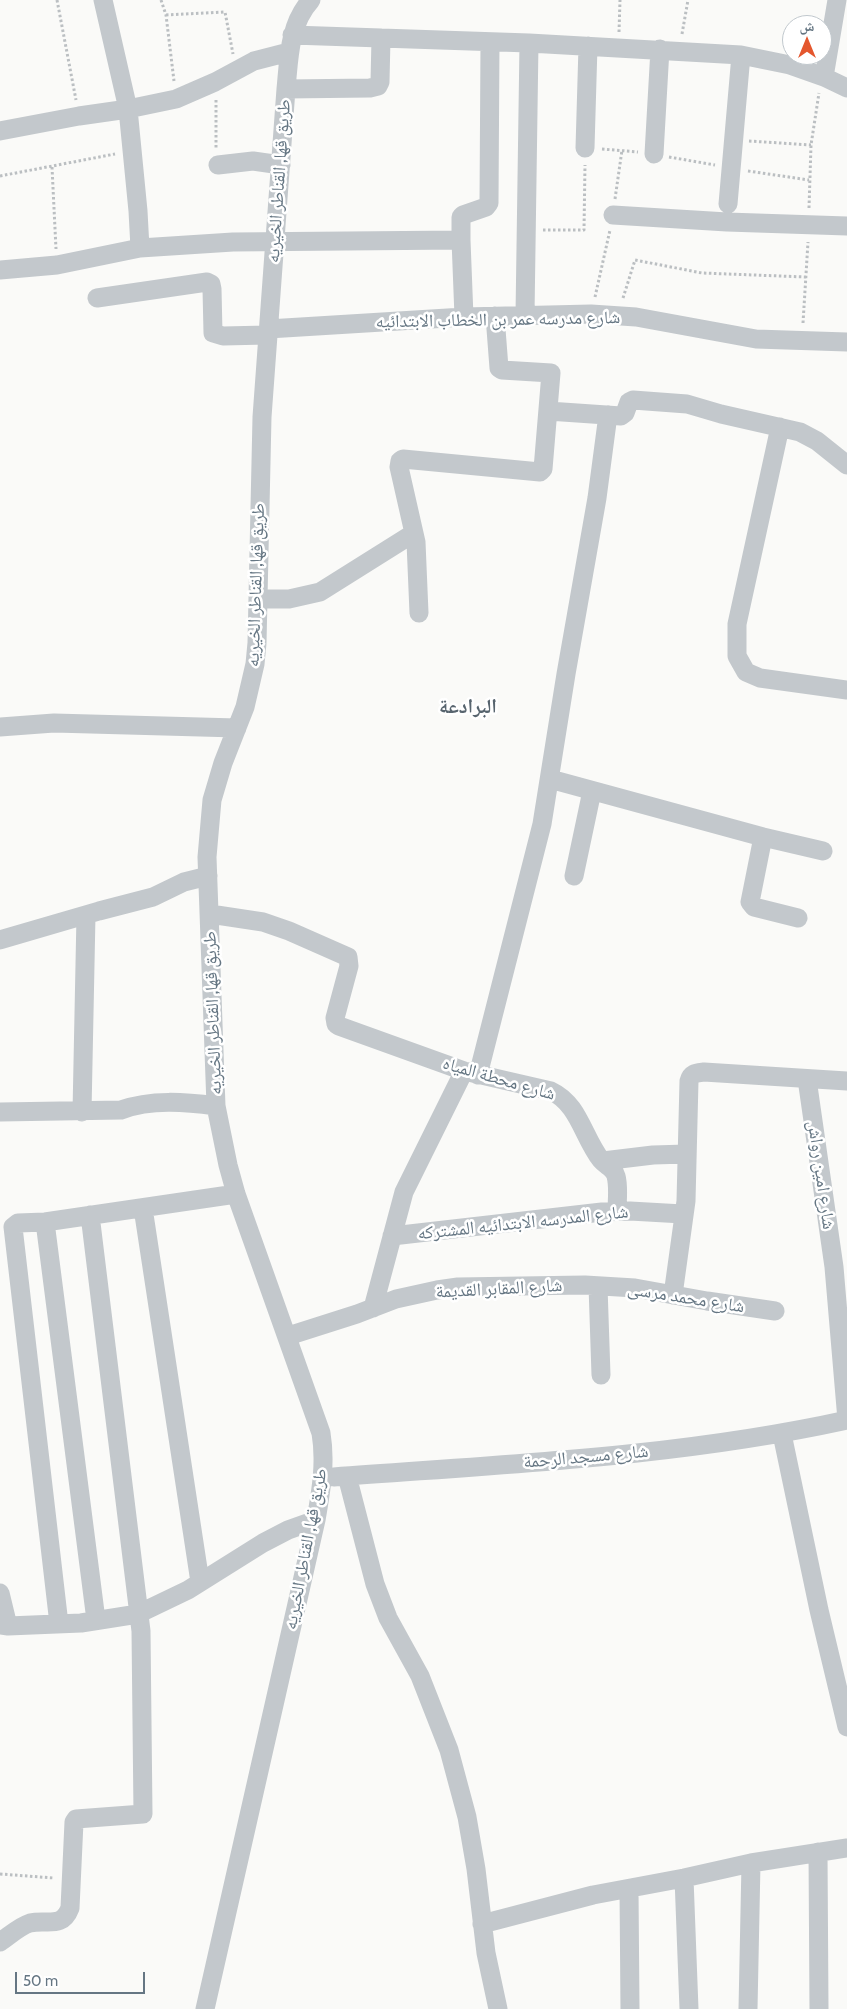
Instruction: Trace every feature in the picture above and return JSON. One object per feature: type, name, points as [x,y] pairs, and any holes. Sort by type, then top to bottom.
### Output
[{"type":"street","points":[[103,0],[128,109],[140,248]]},
{"type":"street","name":"طريق قها, القناطر الخيريه","points":[[205,2009],[316,1520],[323,1477],[324,1451],[321,1433],[236,1194],[216,1106],[208,876],[208,838],[212,800],[223,763],[245,707],[255,664],[268,332],[286,89],[291,44],[298,19],[311,0]]},
{"type":"street","points":[[824,78],[837,0]]},
{"type":"street","points":[[0,131],[176,99],[291,44],[380,38],[529,42],[741,55],[783,63],[847,88]]},
{"type":"street","points":[[286,89],[370,88],[378,86],[380,82],[380,38]]},
{"type":"street","points":[[464,317],[460,240],[461,217],[486,208],[489,203],[490,42]]},
{"type":"street","points":[[525,315],[528,231],[529,42]]},
{"type":"street","points":[[586,148],[588,46]]},
{"type":"street","points":[[654,154],[660,50]]},
{"type":"street","points":[[728,204],[741,55]]},
{"type":"street","points":[[218,165],[253,161],[281,165]]},
{"type":"street","points":[[613,215],[727,222],[847,226]]},
{"type":"street","points":[[0,270],[57,265],[140,248],[233,242],[460,240]]},
{"type":"street","name":"شارع مدرسه عمر بن الخطاب الابتدائيه","points":[[97,298],[208,282],[211,284],[212,289],[213,333],[223,336],[464,317],[592,314],[618,315],[733,336],[847,342]]},
{"type":"street","points":[[419,613],[414,533],[399,467],[400,461],[403,459],[540,472],[543,469],[551,373],[502,370],[499,368],[495,316]]},
{"type":"street","points":[[548,411],[623,415],[629,402],[633,400],[697,406],[721,414],[780,427],[809,436],[847,465]]},
{"type":"street","points":[[373,1308],[410,1178],[471,1073],[533,864],[550,779],[597,498],[608,415]]},
{"type":"street","points":[[780,427],[737,624],[737,656],[746,672],[760,678],[847,690]]},
{"type":"street","points":[[259,600],[289,599],[320,592],[414,533]]},
{"type":"street","points":[[0,727],[54,723],[237,728]]},
{"type":"street","points":[[550,779],[763,837],[823,850]]},
{"type":"street","points":[[574,876],[592,791]]},
{"type":"street","points":[[763,837],[750,902],[754,907],[798,918]]},
{"type":"street","points":[[0,940],[153,897],[184,882],[208,876]]},
{"type":"street","name":"شارع محطة المياه","points":[[210,914],[272,925],[348,957],[349,966],[335,1018],[336,1024],[339,1026],[471,1073],[559,1095],[571,1106],[602,1161],[612,1168],[616,1176],[617,1211]]},
{"type":"street","points":[[82,1112],[86,915]]},
{"type":"street","points":[[673,1295],[686,1201],[689,1081],[694,1073],[847,1081]]},
{"type":"street","name":"شارع امين رواش","points":[[807,1079],[834,1267],[847,1420]]},
{"type":"street","points":[[0,1112],[121,1110],[133,1106],[180,1102],[216,1106]]},
{"type":"street","points":[[602,1161],[654,1155],[686,1154]]},
{"type":"street","points":[[59,1624],[12,1230],[15,1224],[18,1223],[45,1222],[236,1194]]},
{"type":"street","points":[[143,1208],[200,1582]]},
{"type":"street","name":"شارع المدرسه الابتدائيه المشتركه","points":[[392,1236],[617,1211],[683,1214]]},
{"type":"street","points":[[0,1942],[30,1924],[60,1921],[66,1918],[70,1908],[74,1822],[76,1819],[143,1814],[141,1630],[90,1215]]},
{"type":"street","points":[[45,1222],[96,1620]]},
{"type":"street","points":[[598,1286],[601,1375]]},
{"type":"street","name":"شارع المقابر القديمة","points":[[288,1336],[416,1294],[458,1287],[598,1286]]},
{"type":"street","name":"شارع محمد مرسى","points":[[598,1286],[635,1288],[775,1311]]},
{"type":"street","name":"شارع مسجد الرحمة","points":[[323,1477],[619,1455],[782,1434],[847,1420]]},
{"type":"street","points":[[782,1434],[819,1610],[847,1727]]},
{"type":"street","points":[[347,1476],[375,1584],[388,1618],[420,1676],[449,1750],[467,1817],[476,1870],[486,1953],[498,2009]]},
{"type":"street","points":[[0,1593],[4,1626],[80,1623],[138,1614],[165,1602],[263,1543],[288,1530],[316,1520]]},
{"type":"street","points":[[482,1924],[593,1895],[751,1863],[847,1848]]},
{"type":"street","points":[[818,1852],[819,2009]]},
{"type":"street","points":[[748,2009],[751,1863]]},
{"type":"street","points":[[684,1878],[689,2009]]},
{"type":"street","points":[[629,1888],[630,2009]]},
{"type":"path","points":[[57,0],[78,116]]},
{"type":"path","points":[[161,0],[166,14],[176,99]]},
{"type":"path","points":[[619,47],[620,0]]},
{"type":"path","points":[[680,51],[688,0]]},
{"type":"path","points":[[166,14],[225,12],[237,71]]},
{"type":"path","points":[[802,341],[809,225],[811,145],[817,102],[824,78]]},
{"type":"path","points":[[215,82],[216,163],[218,165]]},
{"type":"path","points":[[734,140],[811,145]]},
{"type":"path","points":[[528,231],[584,230],[586,148]]},
{"type":"path","points":[[592,314],[613,215],[622,150]]},
{"type":"path","points":[[0,176],[132,151]]},
{"type":"path","points":[[654,154],[809,180]]},
{"type":"path","points":[[52,167],[57,265]]},
{"type":"path","points":[[618,315],[635,260],[702,273],[806,276]]},
{"type":"path","points":[[0,1874],[71,1879]]},
{"type":"district","name":"البرادعة","points":[[468,707]]}]
